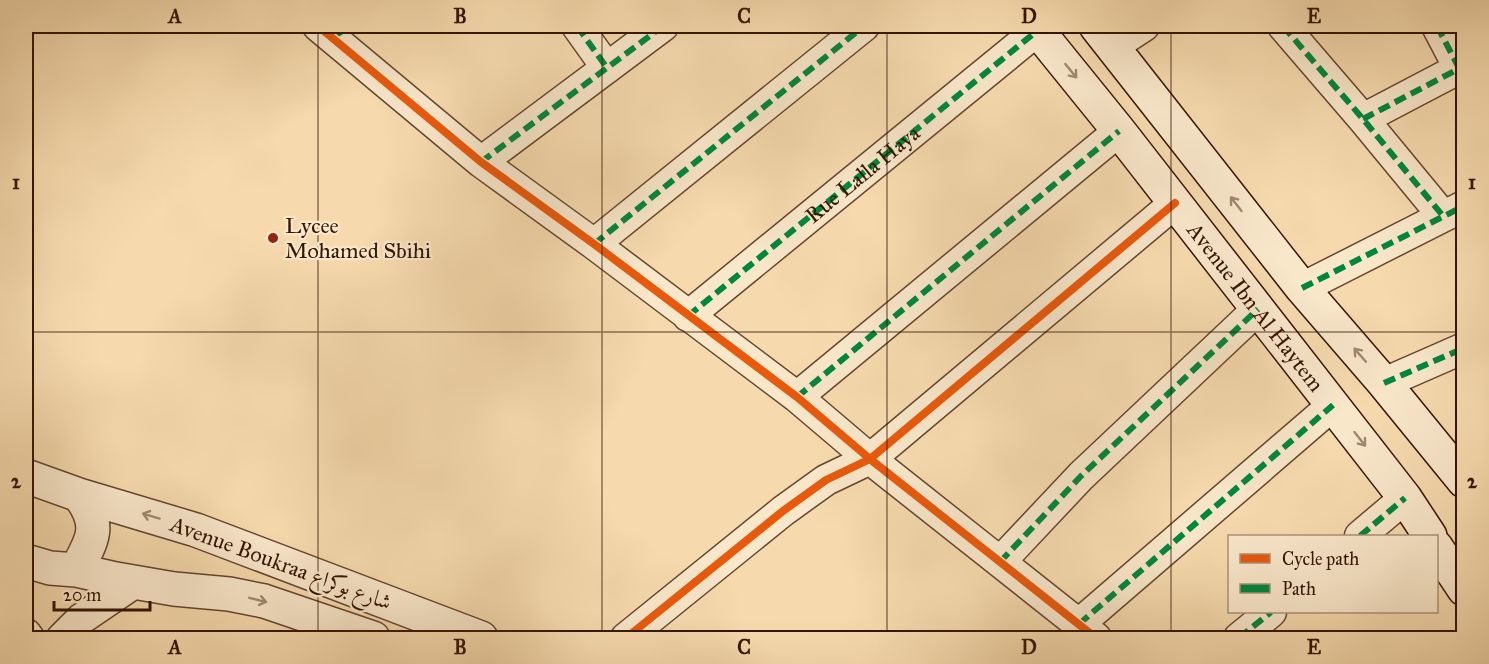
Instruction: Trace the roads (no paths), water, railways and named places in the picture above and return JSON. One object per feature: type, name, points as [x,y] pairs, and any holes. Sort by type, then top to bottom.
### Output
[{"type":"main road","name":"Avenue Ibn Al Haytem","points":[[1036,28],[1333,405],[1405,498],[1429,535]]},
{"type":"main road","points":[[1104,36],[1302,288],[1464,481]]},
{"type":"main road","name":"Avenue Boukraa شارع بوكراع","points":[[32,483],[196,530],[481,639]]},
{"type":"main road","points":[[76,570],[92,536],[93,520],[88,507],[79,495]]},
{"type":"main road","points":[[1438,549],[1464,589]]},
{"type":"main road","name":"Avenue Boukraa شارع بوكراع","points":[[26,561],[50,568],[76,570],[134,583],[230,594],[264,601],[373,639]]},
{"type":"street","points":[[577,26],[607,68]]},
{"type":"street","points":[[481,162],[663,26]]},
{"type":"street","points":[[594,244],[864,26]]},
{"type":"street","points":[[1104,36],[1144,26]]},
{"type":"street","points":[[1283,26],[1363,119],[1453,211],[1302,288]]},
{"type":"street","points":[[1363,119],[1461,67],[1437,26]]},
{"type":"street","name":"Rue Lalla Haya","points":[[688,316],[1036,28]]},
{"type":"street","points":[[333,29],[481,162],[797,397],[870,459],[1088,631],[1333,405]]},
{"type":"street","points":[[797,397],[1119,131]]},
{"type":"street","points":[[626,639],[783,511],[826,480],[870,459],[1175,203]]},
{"type":"street","points":[[1000,562],[1081,476],[1258,309]]},
{"type":"street","points":[[1384,383],[1464,348]]},
{"type":"street","points":[[1362,535],[1405,498]]},
{"type":"street","points":[[62,639],[81,619],[134,583]]},
{"type":"street","points":[[1239,639],[1270,613]]},
{"type":"street","points":[[26,634],[29,639]]},
{"type":"place","name":"Lycee Mohamed Sbihi","points":[[273,238]]}]
